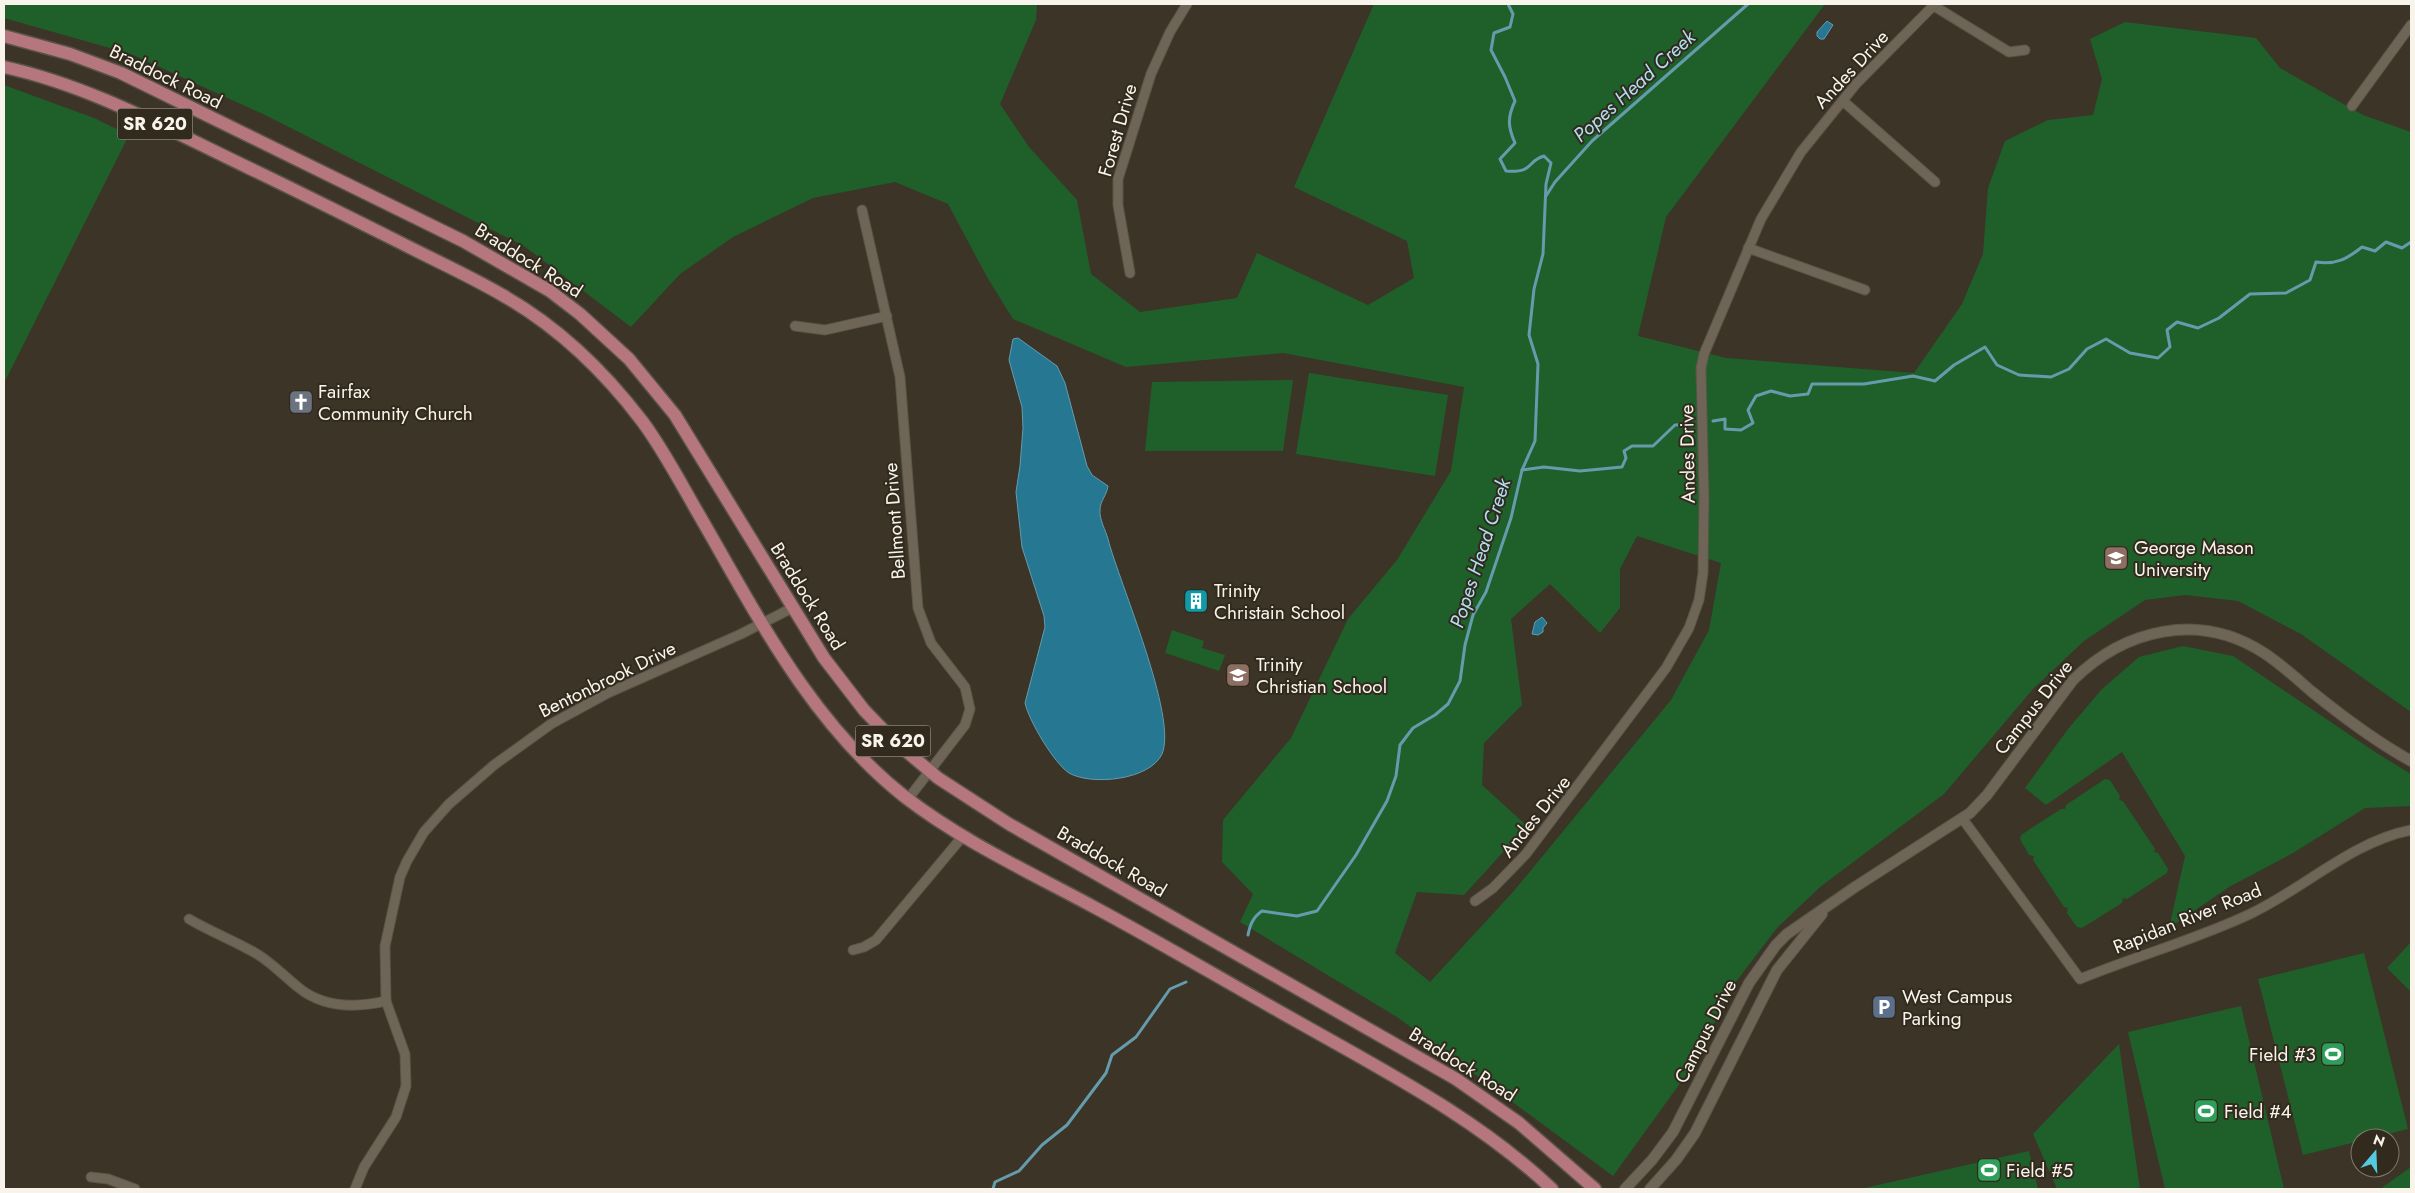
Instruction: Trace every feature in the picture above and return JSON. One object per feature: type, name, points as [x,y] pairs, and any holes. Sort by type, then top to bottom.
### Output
[{"type":"main road","name":"Braddock Road","points":[[4,36],[70,54],[121,74],[463,241],[550,291],[605,335],[654,387],[674,414],[824,658],[864,710],[893,740],[930,772],[1026,834],[1456,1079],[1519,1123],[1595,1189]]},
{"type":"main road","name":"SR 620","points":[[4,68],[62,83],[123,108],[475,280],[506,297],[548,326],[584,356],[640,419],[668,461],[761,622],[801,685],[828,722],[868,766],[908,799],[962,836],[1120,921],[1447,1107],[1516,1157],[1552,1189]]},
{"type":"street","name":"Forest Drive","points":[[1130,273],[1118,205],[1120,171],[1158,55],[1187,4]]},
{"type":"street","points":[[1934,5],[2009,52],[2025,50]]},
{"type":"street","name":"Andes Drive","points":[[1475,901],[1493,888],[1526,854],[1666,668],[1689,628],[1699,600],[1703,573],[1703,377],[1701,368],[1704,354],[1748,248],[1769,204],[1796,160],[1856,84],[1934,5]]},
{"type":"street","points":[[2352,106],[2411,25]]},
{"type":"street","points":[[1843,101],[1935,182]]},
{"type":"street","name":"Bellmont Drive","points":[[862,210],[900,377],[918,608],[931,643],[964,687],[970,709],[965,726],[908,799]]},
{"type":"street","points":[[1748,248],[1866,290]]},
{"type":"street","points":[[795,326],[825,330],[886,316]]},
{"type":"street","name":"Bentonbrook Drive","points":[[355,1189],[364,1167],[396,1117],[406,1086],[405,1054],[386,1001],[385,946],[395,894],[406,861],[434,819],[494,765],[551,724],[608,693],[741,634],[761,622],[794,607]]},
{"type":"street","name":"Campus Drive","points":[[1625,1189],[1652,1160],[1673,1132],[1740,1000],[1762,964],[1787,934],[1962,818],[1987,795],[2073,680],[2088,665],[2119,645],[2151,633],[2170,630],[2207,631],[2225,635],[2262,652],[2372,738],[2411,761]]},
{"type":"street","name":"Rapidan River Road","points":[[1962,818],[2080,979],[2250,914],[2290,894],[2351,854],[2383,837],[2411,830]]},
{"type":"street","points":[[853,950],[864,947],[876,940],[962,836]]},
{"type":"street","name":"Campus Drive","points":[[1650,1189],[1685,1148],[1700,1124],[1777,970],[1832,903]]},
{"type":"street","points":[[189,919],[213,934],[259,955],[299,988],[313,996],[334,1004],[348,1006],[369,1005],[386,1001]]},
{"type":"street","points":[[92,1177],[108,1179],[135,1189]]},
{"type":"green space","points":[[4,4],[1037,4],[1036,20],[1000,104],[1029,147],[1077,200],[1091,274],[1140,312],[1237,298],[1257,253],[1368,305],[1414,278],[1407,241],[1294,187],[1374,4],[1825,4],[1666,217],[1638,336],[1726,358],[1914,373],[1962,304],[1983,254],[1988,188],[2005,141],[2048,120],[2093,115],[2102,79],[2090,39],[2125,22],[2256,38],[2280,68],[2363,115],[2411,132],[2411,712],[2301,634],[2238,601],[2185,595],[2145,600],[2084,641],[2033,689],[1944,794],[1820,887],[1777,928],[1732,987],[1694,1064],[1613,1176],[1397,1017],[1240,922],[1253,894],[1222,862],[1223,820],[1291,738],[1348,619],[1397,560],[1451,471],[1464,387],[1283,353],[1126,367],[1013,319],[987,277],[948,204],[895,182],[813,198],[733,237],[680,274],[631,327],[524,246],[265,115],[131,54],[4,18]],"holes":[[[1637,536],[1721,563],[1709,630],[1671,700],[1513,892],[1430,982],[1395,953],[1417,892],[1464,895],[1527,826],[1482,785],[1484,743],[1522,705],[1511,619],[1550,584],[1600,633],[1620,608],[1620,569]]]},
{"type":"green space","points":[[4,85],[94,118],[129,135],[4,383]]},
{"type":"green space","points":[[1309,373],[1448,395],[1435,476],[1296,454]]},
{"type":"green space","points":[[1293,380],[1283,451],[1145,451],[1152,382]]},
{"type":"green space","points":[[1172,630],[1204,641],[1202,648],[1225,655],[1219,671],[1165,653]]},
{"type":"green space","points":[[2183,646],[2233,656],[2375,752],[2411,774],[2411,806],[2365,808],[2293,853],[2229,887],[2169,928],[2185,856],[2122,752],[2046,805],[2025,788],[2068,729],[2102,689],[2139,657]]},
{"type":"green space","points":[[2105,779],[2110,780],[2120,796],[2119,800],[2123,801],[2155,849],[2154,852],[2158,853],[2168,869],[2167,873],[2127,899],[2123,898],[2122,903],[2082,928],[2077,927],[2067,913],[2068,908],[2064,907],[2033,860],[2034,856],[2029,855],[2020,839],[2021,835],[2061,809],[2065,809],[2066,805]]},
{"type":"green space","points":[[2411,942],[2411,992],[2387,968]]},
{"type":"green space","name":"Field #3","points":[[2364,953],[2408,1129],[2400,1131],[2400,1128],[2350,1128],[2350,1143],[2303,1155],[2258,979]]},
{"type":"green space","name":"Field #4","points":[[2241,1006],[2284,1189],[2165,1189],[2128,1032]]},
{"type":"green space","points":[[2119,1044],[2140,1189],[2057,1189],[2033,1134]]},
{"type":"green space","name":"Field #5","points":[[2029,1151],[2038,1189],[1860,1189]]},
{"type":"green space","points":[[2411,1167],[2411,1189],[2380,1189],[2396,1178],[2400,1178],[2400,1175]]},
{"type":"water","points":[[1827,21],[1833,25],[1824,39],[1820,39],[1817,36],[1817,32]]},
{"type":"water","points":[[1018,338],[1057,366],[1065,383],[1087,466],[1092,475],[1108,486],[1100,507],[1100,514],[1155,681],[1162,711],[1165,736],[1162,754],[1156,763],[1146,770],[1133,775],[1105,780],[1079,777],[1069,773],[1056,760],[1043,741],[1027,711],[1025,703],[1045,627],[1044,616],[1022,547],[1016,492],[1023,428],[1022,407],[1009,360],[1013,339]]},
{"type":"water","points":[[1542,617],[1547,623],[1543,628],[1543,632],[1538,635],[1532,634],[1535,622]]},
{"type":"waterway","name":"Popes Head Creek","points":[[1248,935],[1252,922],[1262,911],[1297,916],[1317,911],[1356,855],[1387,801],[1396,776],[1400,745],[1413,728],[1435,715],[1448,704],[1460,681],[1465,645],[1473,615],[1486,592],[1511,518],[1522,470],[1535,441],[1538,364],[1529,335],[1534,289],[1543,254],[1546,184],[1551,163],[1544,156],[1538,158],[1522,170],[1506,171],[1500,159],[1515,143],[1509,122],[1515,101],[1491,50],[1494,33],[1510,27],[1513,14],[1508,4]]},
{"type":"waterway","name":"Popes Head Creek","points":[[1546,196],[1555,182],[1592,141],[1748,4]]},
{"type":"waterway","points":[[1713,421],[1725,419],[1725,429],[1741,430],[1753,423],[1748,410],[1756,396],[1771,391],[1790,396],[1808,394],[1812,384],[1864,384],[1913,376],[1935,381],[1954,365],[1985,347],[1997,365],[2019,375],[2051,377],[2069,369],[2087,349],[2106,339],[2130,353],[2158,358],[2170,347],[2167,330],[2177,322],[2198,328],[2219,318],[2250,294],[2286,293],[2310,280],[2316,262],[2335,262],[2351,255],[2362,247],[2375,251],[2386,242],[2402,248],[2411,242]]},
{"type":"waterway","points":[[1522,470],[1544,467],[1580,471],[1622,467],[1626,458],[1624,451],[1632,446],[1653,446],[1675,425],[1692,424]]},
{"type":"waterway","name":"Popes Head Creek","points":[[993,1189],[995,1182],[1019,1171],[1042,1145],[1067,1125],[1106,1073],[1112,1055],[1136,1037],[1170,989],[1186,982]]},
{"type":"place","name":"Fairfax Community Church","points":[[301,402]]},
{"type":"place","name":"George Mason University","points":[[2116,558]]},
{"type":"place","name":"Trinity Christain School","points":[[1196,601]]},
{"type":"place","name":"Trinity Christian School","points":[[1238,675]]},
{"type":"place","name":"West Campus Parking","points":[[1884,1007]]},
{"type":"place","name":"Field #3","points":[[2333,1054]]},
{"type":"place","name":"Field #4","points":[[2206,1111]]},
{"type":"place","name":"Field #5","points":[[1989,1170]]}]
